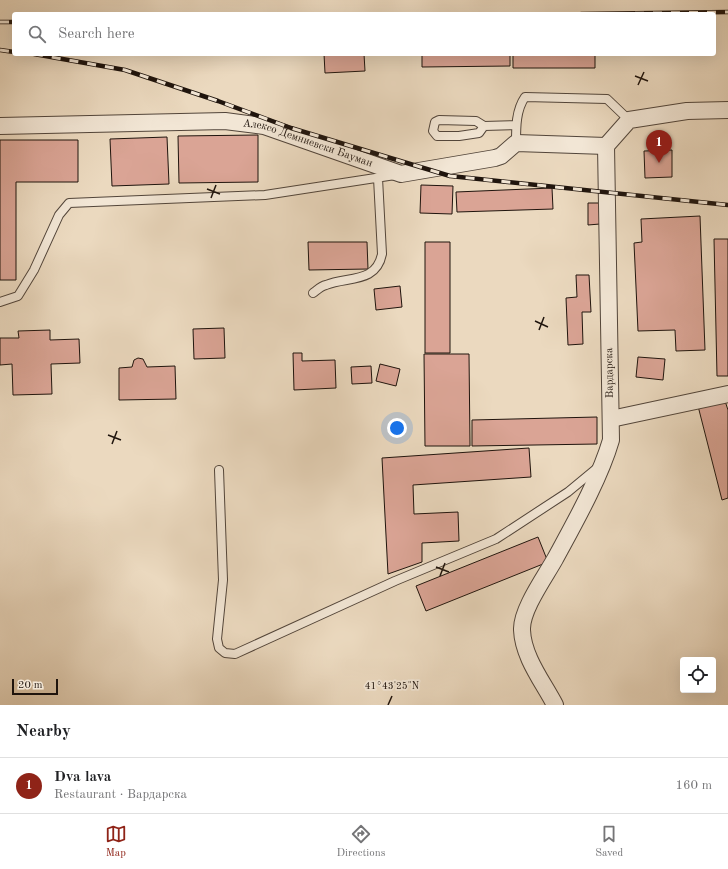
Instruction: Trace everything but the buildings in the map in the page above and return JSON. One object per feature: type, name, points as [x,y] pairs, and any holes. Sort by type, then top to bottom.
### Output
[{"type":"street","points":[[516,143],[606,146],[629,120],[688,111],[728,110]]},
{"type":"street","name":"Алексо Демниевски Бауман","points":[[0,126],[225,121],[264,126],[401,174],[495,158],[501,156],[516,143]]},
{"type":"street","name":"Вардарска","points":[[555,705],[525,649],[522,629],[529,602],[555,558],[605,461],[611,440],[606,146]]},
{"type":"street","points":[[610,419],[728,394]]},
{"type":"lane","points":[[516,143],[516,125],[520,105],[526,97],[607,99],[629,120]]},
{"type":"lane","points":[[484,126],[479,133],[459,136],[437,136],[433,131],[435,122],[439,120],[476,121],[484,126],[516,125]]},
{"type":"lane","points":[[0,302],[18,296],[34,270],[59,215],[69,203],[113,200],[265,195],[401,174]]},
{"type":"lane","points":[[312,293],[326,285],[368,274],[380,264],[382,254],[378,178]]},
{"type":"lane","points":[[220,470],[223,580],[217,639],[219,648],[225,653],[235,654],[395,581],[496,539],[568,492],[605,461]]},
{"type":"railway","points":[[716,12],[728,12]]},
{"type":"railway","points":[[0,22],[12,22]]},
{"type":"railway","points":[[0,50],[12,52]]},
{"type":"railway","points":[[45,56],[125,70],[218,101],[291,128],[450,176],[728,205]]},
{"type":"place","name":"Dva lava","points":[[659,163]]}]
